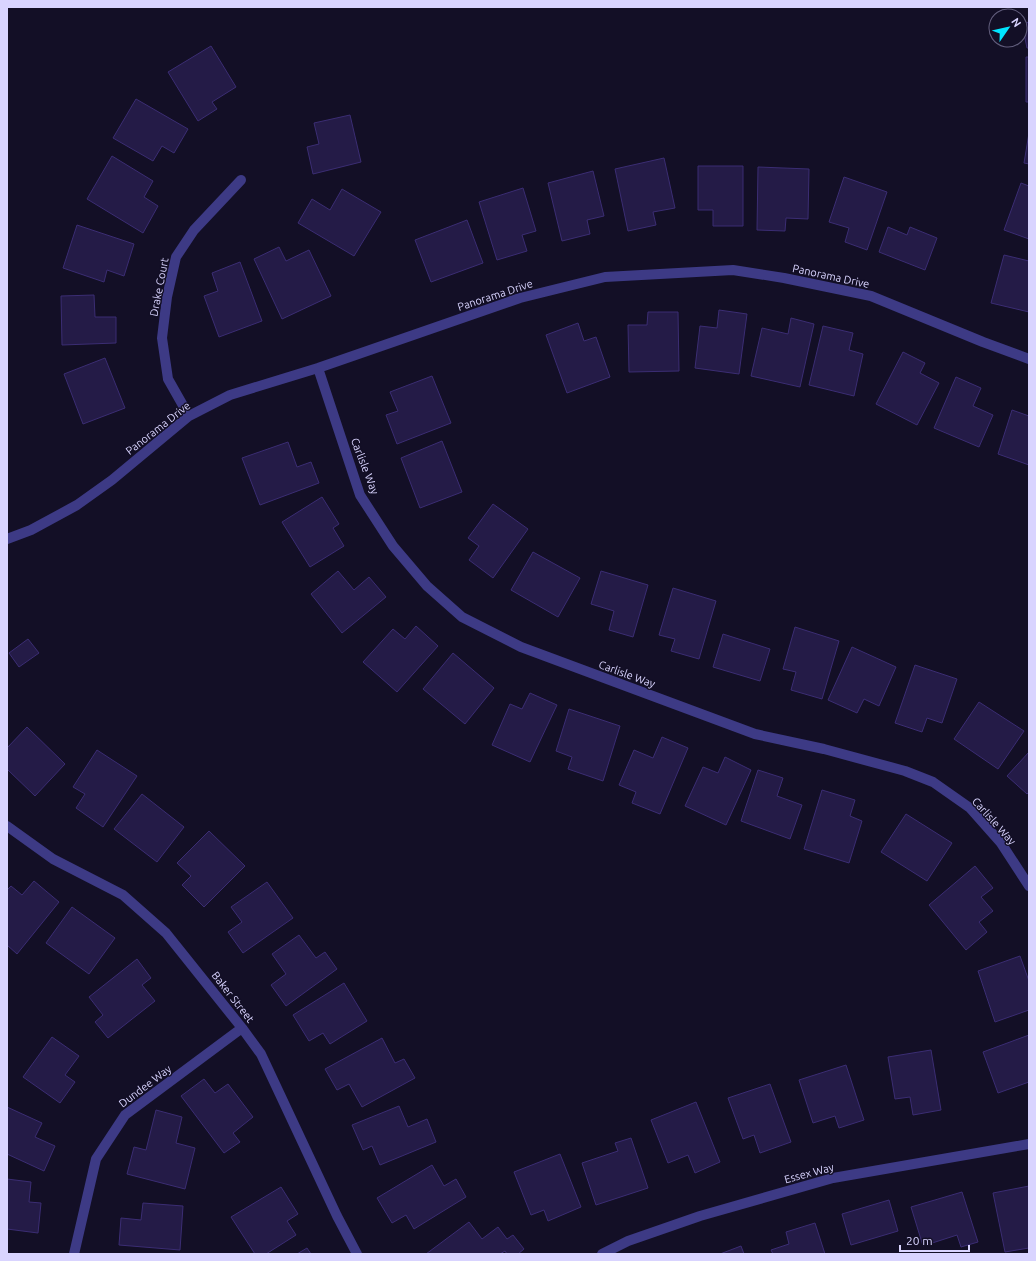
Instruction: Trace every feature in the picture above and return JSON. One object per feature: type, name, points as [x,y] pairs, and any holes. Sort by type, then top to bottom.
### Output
[{"type":"street","name":"Drake Court","points":[[189,416],[168,379],[162,338],[167,297],[176,257],[194,230],[241,180]]},
{"type":"street","name":"Panorama Drive","points":[[7,539],[31,530],[77,505],[112,480],[189,416],[230,395],[318,368],[520,298],[605,277],[733,270],[784,278],[871,296],[983,342],[1029,359]]},
{"type":"street","name":"Carlisle Way","points":[[318,368],[360,495],[394,546],[427,586],[462,617],[521,647],[755,734],[824,749],[905,771],[933,782],[970,808],[1001,843],[1029,886]]},
{"type":"street","name":"Baker Street","points":[[7,826],[53,859],[123,895],[166,933],[261,1054],[337,1216],[357,1254]]},
{"type":"street","name":"Dundee Way","points":[[74,1254],[96,1159],[125,1115],[242,1028]]},
{"type":"street","name":"Essex Way","points":[[602,1254],[628,1241],[700,1216],[833,1178],[1029,1144]]},
{"type":"building","points":[[1029,22],[1029,48],[1028,48]]},
{"type":"building","points":[[211,46],[236,87],[212,102],[217,109],[198,121],[168,72]]},
{"type":"building","points":[[1026,57],[1029,57],[1029,102],[1026,102]]},
{"type":"building","points":[[136,99],[188,129],[174,153],[162,146],[153,161],[113,138]]},
{"type":"building","points":[[350,115],[361,162],[313,174],[307,147],[319,144],[314,123]]},
{"type":"building","points":[[1029,133],[1029,164],[1024,163]]},
{"type":"building","points":[[112,156],[153,181],[144,197],[158,206],[143,233],[87,199]]},
{"type":"building","points":[[664,158],[675,208],[653,212],[656,225],[628,231],[615,169]]},
{"type":"building","points":[[698,166],[743,166],[743,226],[713,226],[713,210],[698,210]]},
{"type":"building","points":[[758,167],[809,169],[808,219],[786,218],[785,231],[757,230]]},
{"type":"building","points":[[593,171],[604,216],[587,220],[590,234],[562,241],[548,183]]},
{"type":"building","points":[[844,177],[887,192],[867,250],[845,242],[849,228],[829,222]]},
{"type":"building","points":[[1021,183],[1029,186],[1029,239],[1004,230]]},
{"type":"building","points":[[523,188],[536,231],[522,235],[527,251],[497,260],[479,202]]},
{"type":"building","points":[[342,189],[381,212],[354,256],[298,223],[312,199],[330,210]]},
{"type":"building","points":[[467,220],[483,263],[431,282],[415,240]]},
{"type":"building","points":[[77,225],[134,244],[124,276],[107,270],[104,282],[63,268]]},
{"type":"building","points":[[888,227],[907,235],[910,227],[937,238],[925,270],[879,252]]},
{"type":"building","points":[[279,247],[286,261],[309,250],[331,296],[282,319],[254,259]]},
{"type":"building","points":[[1004,255],[1029,261],[1029,312],[991,303]]},
{"type":"building","points":[[240,262],[262,321],[219,337],[204,296],[218,291],[212,273]]},
{"type":"building","points":[[94,295],[95,317],[116,317],[116,343],[62,345],[61,296]]},
{"type":"building","points":[[719,310],[747,314],[739,374],[695,368],[700,326],[717,328]]},
{"type":"building","points":[[648,312],[678,312],[679,371],[629,372],[628,325],[647,325]]},
{"type":"building","points":[[791,318],[814,324],[800,387],[751,376],[762,328],[788,334]]},
{"type":"building","points":[[578,323],[584,341],[596,337],[610,377],[567,393],[546,335]]},
{"type":"building","points":[[823,326],[853,333],[849,350],[863,354],[854,396],[809,385]]},
{"type":"building","points":[[903,352],[925,363],[920,373],[939,383],[917,425],[876,404]]},
{"type":"building","points":[[105,358],[125,408],[83,424],[64,374]]},
{"type":"building","points":[[432,376],[451,423],[397,444],[386,415],[398,411],[390,392]]},
{"type":"building","points":[[956,377],[981,388],[973,406],[993,415],[979,447],[934,428]]},
{"type":"building","points":[[1012,410],[1029,416],[1029,465],[998,454]]},
{"type":"building","points":[[442,441],[462,492],[420,508],[401,458]]},
{"type":"building","points":[[288,442],[297,467],[311,462],[319,483],[260,505],[242,458]]},
{"type":"building","points":[[322,497],[339,524],[333,528],[344,546],[310,567],[282,522]]},
{"type":"building","points":[[493,504],[528,529],[493,578],[469,560],[479,546],[468,538]]},
{"type":"building","points":[[533,552],[580,578],[558,617],[511,590]]},
{"type":"building","points":[[338,571],[354,590],[369,577],[386,597],[342,633],[311,594]]},
{"type":"building","points":[[601,571],[648,585],[633,637],[609,630],[614,611],[591,604]]},
{"type":"building","points":[[673,588],[716,601],[699,659],[671,651],[675,639],[659,635]]},
{"type":"building","points":[[416,626],[438,646],[397,692],[363,662],[393,629],[405,639]]},
{"type":"building","points":[[795,627],[839,641],[822,699],[791,690],[796,672],[783,669]]},
{"type":"building","points":[[723,634],[770,649],[760,681],[713,667]]},
{"type":"building","points":[[28,639],[39,653],[19,667],[9,653]]},
{"type":"building","points":[[852,647],[896,667],[879,706],[864,699],[857,713],[828,700]]},
{"type":"building","points":[[453,653],[494,688],[465,724],[423,689]]},
{"type":"building","points":[[915,665],[957,679],[942,723],[927,718],[922,732],[895,723]]},
{"type":"building","points":[[530,693],[557,705],[530,762],[492,745],[510,704],[522,709]]},
{"type":"building","points":[[979,702],[1024,731],[998,769],[954,739]]},
{"type":"building","points":[[569,709],[620,726],[603,781],[568,769],[572,757],[556,751]]},
{"type":"building","points":[[27,727],[65,764],[35,796],[7,769],[7,748]]},
{"type":"building","points":[[662,737],[688,748],[660,814],[632,803],[636,792],[619,785],[634,750],[653,758]]},
{"type":"building","points":[[97,750],[137,776],[103,827],[76,808],[85,794],[73,787]]},
{"type":"building","points":[[1029,752],[1029,792],[1027,794],[1007,776]]},
{"type":"building","points":[[725,757],[751,770],[726,825],[685,806],[703,767],[718,773]]},
{"type":"building","points":[[758,770],[783,778],[777,796],[802,805],[790,839],[741,821]]},
{"type":"building","points":[[822,790],[855,800],[850,816],[862,821],[849,863],[804,849]]},
{"type":"building","points":[[142,794],[184,827],[157,862],[114,829]]},
{"type":"building","points":[[906,814],[952,843],[927,881],[881,852]]},
{"type":"building","points":[[209,831],[245,866],[204,907],[182,885],[191,876],[177,863]]},
{"type":"building","points":[[975,866],[993,888],[981,897],[993,911],[979,922],[987,932],[966,950],[929,905]]},
{"type":"building","points":[[34,881],[59,902],[17,954],[7,945],[7,890],[11,886],[22,895]]},
{"type":"building","points":[[267,882],[293,918],[243,953],[228,932],[242,922],[231,907]]},
{"type":"building","points":[[72,907],[115,938],[89,974],[46,943]]},
{"type":"building","points":[[299,935],[316,958],[325,952],[337,969],[286,1006],[271,985],[286,974],[272,954]]},
{"type":"building","points":[[1020,956],[1029,981],[1029,1010],[995,1022],[978,971]]},
{"type":"building","points":[[137,959],[151,978],[142,985],[155,1001],[108,1038],[95,1022],[103,1015],[89,997]]},
{"type":"building","points":[[344,983],[367,1021],[330,1044],[323,1033],[309,1041],[293,1015]]},
{"type":"building","points":[[1029,1035],[1029,1082],[998,1093],[983,1052]]},
{"type":"building","points":[[52,1037],[79,1056],[65,1075],[75,1082],[60,1103],[23,1077]]},
{"type":"building","points":[[382,1038],[395,1063],[404,1059],[415,1078],[362,1107],[349,1084],[337,1090],[325,1069]]},
{"type":"building","points":[[931,1050],[941,1110],[913,1115],[910,1097],[895,1099],[888,1057]]},
{"type":"building","points":[[846,1065],[864,1120],[839,1128],[835,1116],[813,1123],[799,1080]]},
{"type":"building","points":[[204,1079],[215,1093],[228,1084],[253,1117],[233,1133],[240,1142],[224,1153],[181,1096]]},
{"type":"building","points":[[770,1084],[791,1142],[760,1153],[754,1135],[743,1139],[728,1098]]},
{"type":"building","points":[[696,1102],[720,1162],[695,1173],[688,1155],[668,1163],[651,1120]]},
{"type":"building","points":[[399,1106],[408,1127],[427,1119],[436,1142],[380,1165],[372,1146],[363,1150],[352,1125]]},
{"type":"building","points":[[7,1107],[42,1123],[35,1137],[55,1146],[44,1171],[7,1154]]},
{"type":"building","points":[[156,1110],[182,1117],[176,1143],[195,1148],[185,1189],[127,1174],[134,1147],[146,1150]]},
{"type":"building","points":[[631,1138],[648,1188],[596,1205],[582,1163],[618,1151],[615,1143]]},
{"type":"building","points":[[560,1154],[581,1207],[548,1221],[544,1210],[531,1215],[514,1172]]},
{"type":"building","points":[[432,1165],[444,1186],[456,1179],[466,1197],[414,1229],[406,1215],[392,1223],[377,1198]]},
{"type":"building","points":[[7,1179],[31,1182],[29,1202],[41,1203],[38,1233],[7,1229]]},
{"type":"building","points":[[1029,1186],[1029,1248],[1005,1252],[993,1193]]},
{"type":"building","points":[[281,1187],[298,1214],[287,1221],[296,1235],[266,1254],[255,1254],[231,1217]]},
{"type":"building","points":[[962,1192],[978,1242],[961,1247],[957,1235],[923,1246],[911,1207]]},
{"type":"building","points":[[889,1200],[898,1231],[851,1245],[842,1214]]},
{"type":"building","points":[[143,1203],[183,1206],[180,1250],[119,1245],[121,1218],[141,1220]]},
{"type":"building","points":[[469,1222],[482,1239],[498,1227],[507,1239],[513,1235],[524,1249],[518,1254],[507,1254],[505,1251],[500,1254],[426,1254]]},
{"type":"building","points":[[815,1223],[825,1254],[773,1254],[771,1250],[789,1244],[786,1232]]},
{"type":"building","points":[[741,1246],[744,1254],[720,1254]]},
{"type":"building","points":[[307,1248],[311,1254],[297,1254]]}]
